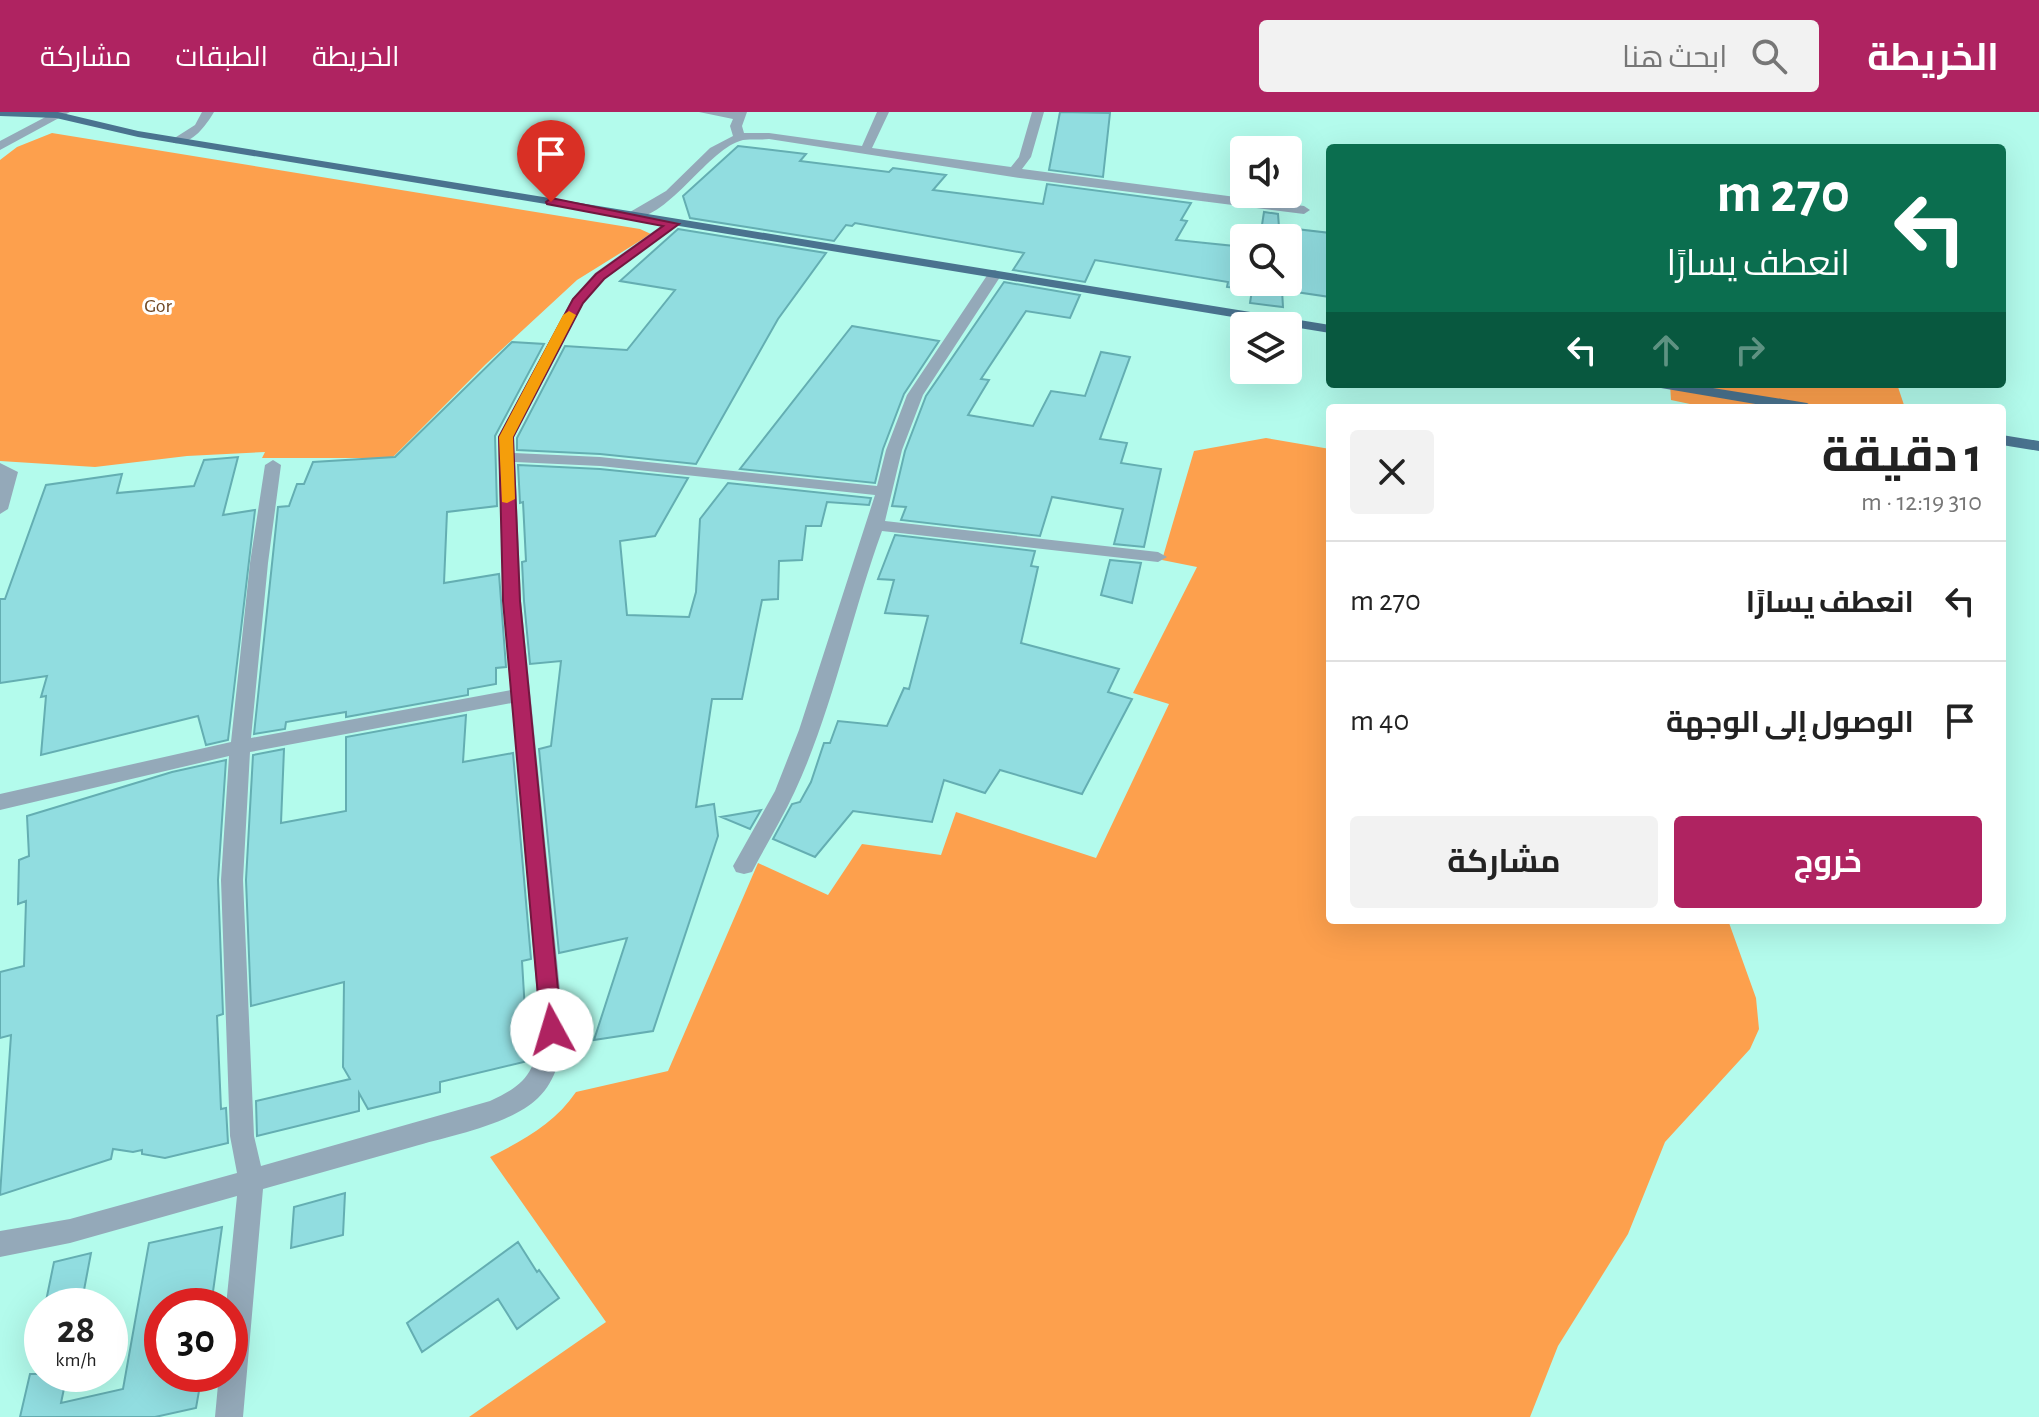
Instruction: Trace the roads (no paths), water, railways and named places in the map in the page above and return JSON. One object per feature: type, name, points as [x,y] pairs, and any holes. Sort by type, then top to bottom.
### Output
[{"type":"main road","points":[[0,113],[57,113],[177,141],[1326,328]]},
{"type":"main road","points":[[1685,388],[1783,404]]},
{"type":"main road","points":[[2006,441],[2039,446]]},
{"type":"street","points":[[177,141],[199,127],[208,112]]},
{"type":"street","points":[[705,112],[739,114],[739,137]]},
{"type":"street","points":[[865,150],[883,112]]},
{"type":"street","points":[[1013,173],[1025,157],[1038,112]]},
{"type":"street","points":[[0,146],[57,113]]},
{"type":"street","points":[[634,215],[670,194],[714,151],[739,137],[769,136],[960,162],[1013,173],[1304,210]]},
{"type":"street","points":[[0,1244],[70,1231],[500,1108],[526,1094],[544,1077],[551,1055],[552,1030],[519,695],[506,437],[577,302],[600,276],[673,224]]},
{"type":"street","points":[[744,866],[795,767],[876,525],[894,450],[915,395],[995,274]]},
{"type":"street","points":[[505,457],[604,460],[814,486],[884,491]]},
{"type":"street","points":[[229,1417],[251,1179],[242,1136],[232,880],[240,747],[259,563],[273,465]]},
{"type":"street","points":[[0,468],[10,472],[0,509]]},
{"type":"street","points":[[876,525],[1158,557]]},
{"type":"street","points":[[0,802],[240,747],[519,695]]},
{"type":"park label","name":"Gor","points":[[158,305]]}]
